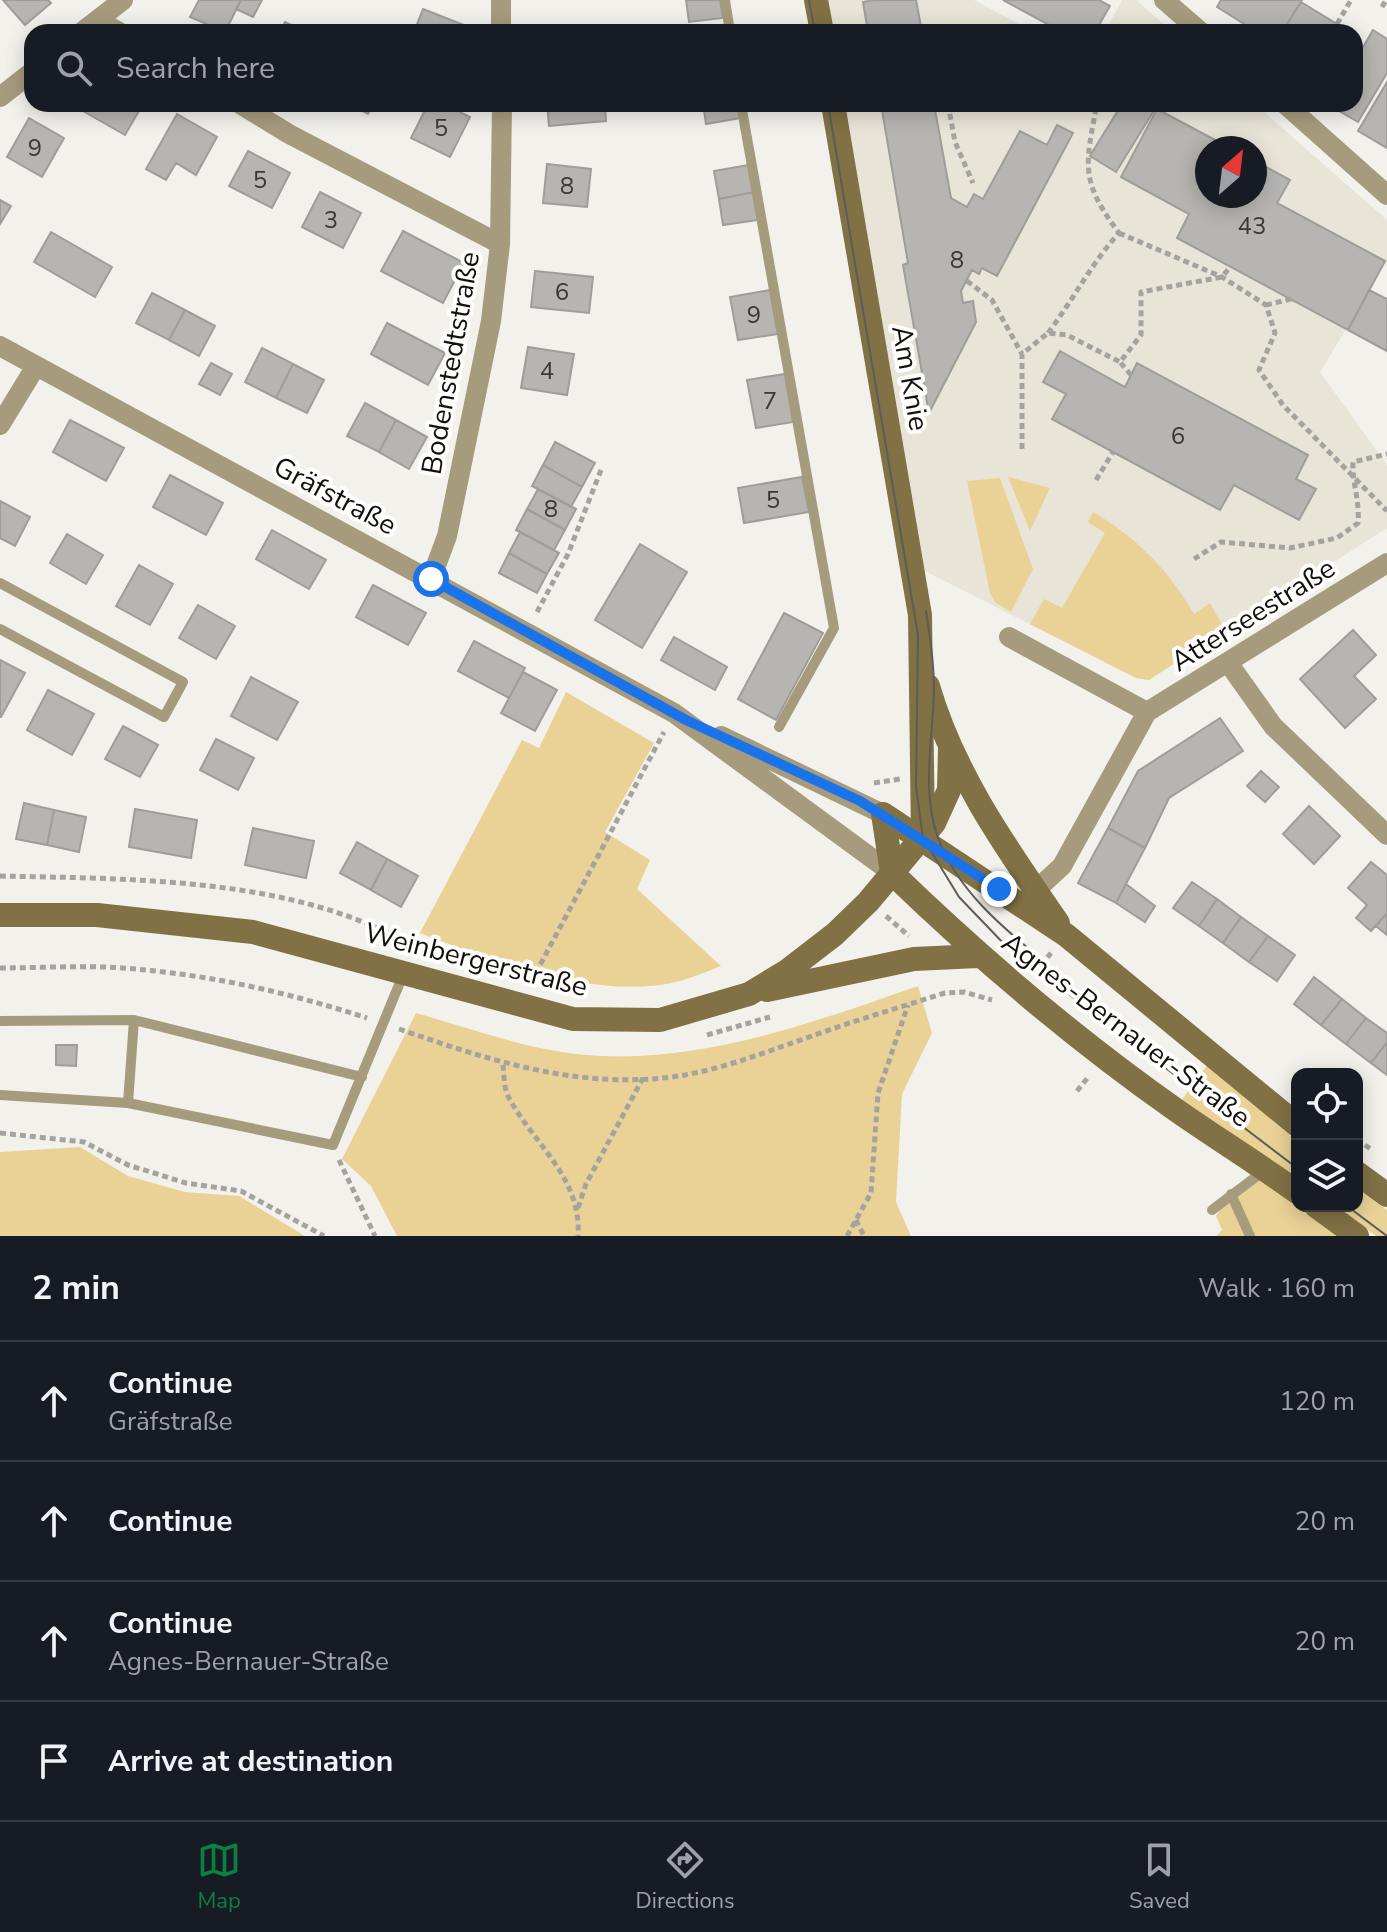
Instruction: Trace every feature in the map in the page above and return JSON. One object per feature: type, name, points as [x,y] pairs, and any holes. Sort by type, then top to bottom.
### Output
[{"type":"main road","points":[[816,0],[820,24]]},
{"type":"main road","name":"Am Knie","points":[[834,112],[920,615],[923,838]]},
{"type":"main road","name":"Am Knie","points":[[921,662],[950,749],[989,817]]},
{"type":"main road","name":"Weinbergerstraße","points":[[0,915],[97,915],[253,932],[573,1019],[613,1022],[660,1020],[749,994],[815,951],[860,910],[923,838],[949,790],[950,749]]},
{"type":"main road","points":[[883,814],[892,873]]},
{"type":"main road","name":"Agnes-Bernauer-Straße","points":[[883,814],[945,852],[1066,935],[1291,1120]]},
{"type":"main road","name":"Agnes-Bernauer-Straße","points":[[989,817],[1066,935]]},
{"type":"main road","name":"Agnes-Bernauer-Straße","points":[[892,873],[978,956],[1176,1110],[1291,1188]]},
{"type":"main road","points":[[749,994],[914,959],[978,956]]},
{"type":"main road","points":[[1363,1177],[1387,1195]]},
{"type":"main road","points":[[1324,1212],[1357,1236]]},
{"type":"street","points":[[93,24],[123,0]]},
{"type":"street","points":[[501,0],[501,24]]},
{"type":"street","points":[[1164,0],[1189,24]]},
{"type":"street","points":[[0,97],[24,78]]},
{"type":"street","points":[[253,112],[289,134],[500,244]]},
{"type":"street","name":"Bodenstedtstraße","points":[[431,579],[447,536],[491,321],[500,244],[502,112]]},
{"type":"street","points":[[1294,112],[1387,195]]},
{"type":"street","name":"Gräfstraße","points":[[0,346],[680,716],[883,814]]},
{"type":"street","points":[[0,425],[36,366]]},
{"type":"street","name":"Atterseestraße","points":[[1147,712],[1229,664],[1387,563]]},
{"type":"street","points":[[1009,637],[1147,712],[1062,866],[1036,890]]},
{"type":"street","points":[[1229,664],[1273,726],[1387,835]]},
{"type":"street","name":"Gräfstraße","points":[[680,716],[892,873]]},
{"type":"lane","points":[[725,0],[729,24]]},
{"type":"lane","points":[[742,112],[834,628],[779,727]]},
{"type":"lane","points":[[0,583],[183,682],[164,717],[0,629]]},
{"type":"lane","points":[[0,1095],[128,1103],[333,1145],[403,973]]},
{"type":"lane","points":[[0,1021],[134,1020],[362,1077]]},
{"type":"lane","points":[[128,1103],[134,1020]]},
{"type":"lane","points":[[1212,1210],[1266,1170]]},
{"type":"lane","points":[[1231,1194],[1250,1236]]},
{"type":"path","points":[[1337,24],[1351,0]]},
{"type":"path","points":[[1382,7],[1386,0]]},
{"type":"path","points":[[949,112],[955,142],[973,183]]},
{"type":"path","points":[[1095,112],[1087,156],[1088,179],[1095,201],[1119,233],[1222,277],[1266,305],[1275,333],[1259,370],[1283,405],[1387,511]]},
{"type":"path","points":[[1022,354],[1048,333],[1080,291],[1096,259],[1119,233]]},
{"type":"path","points":[[1120,362],[1141,335],[1141,292],[1222,277],[1230,267]]},
{"type":"path","points":[[967,281],[992,300],[1022,354],[1022,449]]},
{"type":"path","points":[[1266,305],[1291,299]]},
{"type":"path","points":[[1048,333],[1067,335],[1120,362],[1131,375]]},
{"type":"path","points":[[1096,480],[1113,452]]},
{"type":"path","points":[[1194,559],[1221,542],[1290,548],[1337,538],[1358,523],[1360,501],[1352,476],[1353,462],[1362,457],[1387,454]]},
{"type":"path","points":[[527,631],[568,554],[601,470]]},
{"type":"path","points":[[531,982],[680,716]]},
{"type":"path","points":[[0,876],[147,879],[216,887],[325,909],[391,933],[429,952]]},
{"type":"path","points":[[520,980],[544,986]]},
{"type":"path","points":[[847,1236],[871,1193],[878,1093],[908,1005]]},
{"type":"path","points":[[503,1065],[507,1094],[564,1176],[578,1209]]},
{"type":"path","points":[[1077,1091],[1095,1069]]},
{"type":"path","points":[[578,1236],[578,1209],[586,1184],[643,1078]]},
{"type":"path","points":[[0,1133],[84,1142],[128,1165],[186,1183],[241,1191],[324,1236]]},
{"type":"path","points":[[333,1145],[375,1236]]},
{"type":"path","points":[[856,1219],[864,1236]]},
{"type":"shaded area","points":[[826,0],[974,0],[1019,24],[830,24]]},
{"type":"shaded area","points":[[1122,0],[1136,0],[1164,24],[1109,24]]},
{"type":"shaded area","points":[[845,112],[1264,112],[1387,220],[1387,262],[1320,372],[1387,465],[1387,528],[1149,680],[1136,678],[923,570]]},
{"type":"shaded area","points":[[1008,477],[1050,488],[1030,531]]},
{"type":"shaded area","points":[[1000,478],[1033,569],[1011,612],[995,602],[990,593],[967,481]]},
{"type":"shaded area","points":[[1093,512],[1151,556],[1194,614],[1210,603],[1225,630],[1149,680],[1136,678],[1030,624],[1044,599],[1062,608],[1105,533],[1088,522]]},
{"type":"shaded area","points":[[566,692],[654,743],[605,832],[650,860],[637,889],[721,966],[680,981],[649,986],[582,983],[481,956],[420,933],[522,740],[539,748]]},
{"type":"shaded area","points":[[918,986],[932,1033],[902,1094],[896,1202],[911,1236],[397,1236],[371,1186],[342,1159],[416,1013],[534,1047],[597,1056],[644,1056],[738,1042]]},
{"type":"shaded area","points":[[1208,1064],[1291,1136],[1291,1173],[1181,1101]]},
{"type":"shaded area","points":[[80,1147],[128,1176],[185,1192],[239,1196],[305,1236],[0,1236],[0,1152]]},
{"type":"shaded area","points":[[1256,1176],[1291,1201],[1291,1212],[1307,1212],[1341,1236],[1216,1236],[1222,1230],[1216,1216],[1231,1194]]},
{"type":"shaded area","points":[[1363,1192],[1387,1210],[1387,1236],[1376,1236],[1344,1212],[1363,1212]]},
{"type":"building","points":[[3,0],[48,0],[51,3],[26,24]]},
{"type":"building","points":[[199,0],[241,0],[229,24],[206,24],[190,17]]},
{"type":"building","points":[[241,0],[262,0],[253,17],[236,9]]},
{"type":"building","points":[[686,0],[720,0],[723,18],[689,22]]},
{"type":"building","points":[[916,0],[920,24],[867,24],[863,2]]},
{"type":"building","points":[[1003,0],[1099,0],[1110,6],[1100,24],[1047,24]]},
{"type":"building","points":[[1221,0],[1302,0],[1287,24],[1244,24],[1217,7]]},
{"type":"building","points":[[1301,2],[1337,24],[1287,24]]},
{"type":"building","points":[[423,9],[461,24],[417,24]]},
{"type":"building","points":[[1373,30],[1387,39],[1387,73],[1358,122],[1341,112],[1363,112],[1363,47]]},
{"type":"building","points":[[1387,82],[1387,148],[1358,131]]},
{"type":"building","points":[[85,112],[138,112],[125,135]]},
{"type":"building","points":[[424,112],[460,112],[470,117],[450,157],[411,138]]},
{"type":"building","points":[[548,112],[605,112],[606,121],[549,126]]},
{"type":"building","points":[[704,112],[740,112],[741,118],[706,124]]},
{"type":"building","points":[[882,112],[935,112],[951,198],[967,207],[974,194],[983,199],[1020,131],[1047,145],[1057,125],[1073,133],[997,276],[982,268],[979,274],[972,270],[961,291],[963,303],[973,301],[976,322],[929,413],[903,265],[908,263]]},
{"type":"building","points":[[1117,112],[1153,112],[1116,172],[1090,156]]},
{"type":"building","points":[[1155,112],[1163,112],[1208,136],[1195,136],[1195,208],[1267,208],[1267,168],[1290,180],[1277,203],[1385,261],[1348,330],[1177,238],[1189,214],[1121,177]]},
{"type":"building","points":[[177,114],[217,137],[196,175],[176,163],[166,180],[146,169]]},
{"type":"building","points":[[29,118],[64,138],[42,177],[7,157]]},
{"type":"building","points":[[248,151],[290,173],[272,208],[229,186]]},
{"type":"building","points":[[547,164],[591,169],[587,207],[543,203]]},
{"type":"building","points":[[749,165],[754,192],[719,199],[714,171]]},
{"type":"building","points":[[320,192],[361,213],[343,248],[302,227]]},
{"type":"building","points":[[754,192],[758,220],[723,225],[719,199]]},
{"type":"building","points":[[0,200],[11,206],[0,224]]},
{"type":"building","points":[[403,231],[464,263],[443,303],[381,271]]},
{"type":"building","points":[[51,232],[112,267],[95,297],[34,262]]},
{"type":"building","points":[[535,271],[593,277],[589,313],[531,307]]},
{"type":"building","points":[[770,290],[778,334],[738,340],[730,297]]},
{"type":"building","points":[[1369,290],[1387,299],[1387,351],[1348,330]]},
{"type":"building","points":[[152,293],[185,310],[169,340],[136,323]]},
{"type":"building","points":[[185,310],[215,326],[199,356],[169,340]]},
{"type":"building","points":[[387,323],[445,353],[428,385],[371,354]]},
{"type":"building","points":[[528,347],[574,354],[567,395],[521,388]]},
{"type":"building","points":[[262,348],[293,364],[276,398],[245,382]]},
{"type":"building","points":[[1060,351],[1125,387],[1137,363],[1308,455],[1296,479],[1316,489],[1299,520],[1234,485],[1220,510],[1052,419],[1066,394],[1043,382]]},
{"type":"building","points":[[211,363],[232,374],[220,395],[199,384]]},
{"type":"building","points":[[293,364],[324,380],[307,413],[276,398]]},
{"type":"building","points":[[785,374],[793,422],[756,428],[747,380]]},
{"type":"building","points":[[365,403],[396,420],[379,452],[347,436]]},
{"type":"building","points":[[70,420],[124,448],[106,481],[53,452]]},
{"type":"building","points":[[396,420],[427,437],[409,469],[379,452]]},
{"type":"building","points":[[555,442],[595,463],[582,487],[543,465]]},
{"type":"building","points":[[543,465],[582,487],[571,507],[532,486]]},
{"type":"building","points":[[170,475],[223,503],[206,535],[153,507]]},
{"type":"building","points":[[802,477],[809,512],[744,523],[738,488]]},
{"type":"building","points":[[538,489],[576,509],[565,530],[527,509]]},
{"type":"building","points":[[0,501],[30,517],[15,546],[0,538]]},
{"type":"building","points":[[527,509],[565,530],[554,550],[516,530]]},
{"type":"building","points":[[272,530],[326,560],[309,589],[256,559]]},
{"type":"building","points":[[520,532],[559,553],[547,574],[509,553]]},
{"type":"building","points":[[67,534],[103,555],[86,584],[50,563]]},
{"type":"building","points":[[640,544],[687,572],[642,648],[595,620]]},
{"type":"building","points":[[509,553],[547,574],[537,593],[499,573]]},
{"type":"building","points":[[139,565],[173,584],[150,625],[116,606]]},
{"type":"building","points":[[373,585],[426,613],[408,645],[356,617]]},
{"type":"building","points":[[198,605],[235,626],[216,659],[179,638]]},
{"type":"building","points":[[784,613],[823,633],[776,720],[738,699]]},
{"type":"building","points":[[1353,630],[1376,655],[1354,676],[1376,699],[1345,728],[1300,679]]},
{"type":"building","points":[[674,637],[727,667],[715,690],[661,660]]},
{"type":"building","points":[[474,641],[525,668],[509,698],[458,671]]},
{"type":"building","points":[[0,660],[25,673],[1,717],[0,717]]},
{"type":"building","points":[[523,672],[557,690],[535,731],[501,713]]},
{"type":"building","points":[[251,677],[298,702],[277,740],[231,716]]},
{"type":"building","points":[[48,690],[94,714],[72,755],[27,730]]},
{"type":"building","points":[[1220,718],[1243,751],[1169,798],[1145,848],[1108,828],[1138,771]]},
{"type":"building","points":[[123,726],[158,745],[140,777],[105,759]]},
{"type":"building","points":[[216,739],[254,758],[238,790],[200,770]]},
{"type":"building","points":[[1261,771],[1279,787],[1265,802],[1247,786]]},
{"type":"building","points":[[24,803],[54,810],[47,845],[16,839]]},
{"type":"building","points":[[1309,806],[1340,836],[1314,864],[1283,834]]},
{"type":"building","points":[[135,809],[197,820],[191,858],[129,847]]},
{"type":"building","points":[[54,810],[86,817],[79,852],[47,845]]},
{"type":"building","points":[[253,828],[314,841],[306,878],[245,865]]},
{"type":"building","points":[[1108,828],[1145,848],[1116,903],[1078,883]]},
{"type":"building","points":[[357,842],[387,859],[371,890],[340,873]]},
{"type":"building","points":[[387,859],[418,876],[401,907],[371,890]]},
{"type":"building","points":[[1371,862],[1387,875],[1387,913],[1371,931],[1356,918],[1367,905],[1348,888]]},
{"type":"building","points":[[1192,882],[1217,899],[1199,926],[1173,908]]},
{"type":"building","points":[[1126,884],[1155,906],[1145,922],[1116,903]]},
{"type":"building","points":[[1217,899],[1241,917],[1223,943],[1199,926]]},
{"type":"building","points":[[1387,913],[1387,935],[1376,926]]},
{"type":"building","points":[[1241,917],[1268,936],[1249,962],[1223,943]]},
{"type":"building","points":[[1268,936],[1295,955],[1277,981],[1249,962]]},
{"type":"building","points":[[1314,977],[1342,999],[1321,1025],[1294,1004]]},
{"type":"building","points":[[1342,999],[1366,1018],[1346,1044],[1321,1025]]},
{"type":"building","points":[[1366,1018],[1387,1033],[1387,1042],[1371,1063],[1346,1044]]},
{"type":"building","points":[[1387,1042],[1387,1075],[1371,1063]]},
{"type":"building","points":[[56,1045],[77,1045],[76,1066],[56,1065]]},
{"type":"tram line","points":[[809,0],[814,24]]},
{"type":"tram line","points":[[829,112],[918,635],[916,787],[923,838],[959,897],[1007,947],[1291,1163]]},
{"type":"tram line","points":[[926,611],[934,681],[930,802],[938,838],[946,857],[969,891],[998,922],[1046,963]]},
{"type":"tram line","points":[[1355,1212],[1387,1236]]},
{"type":"route","points":[[431,579],[686,720],[860,801],[923,838],[999,889]]}]
